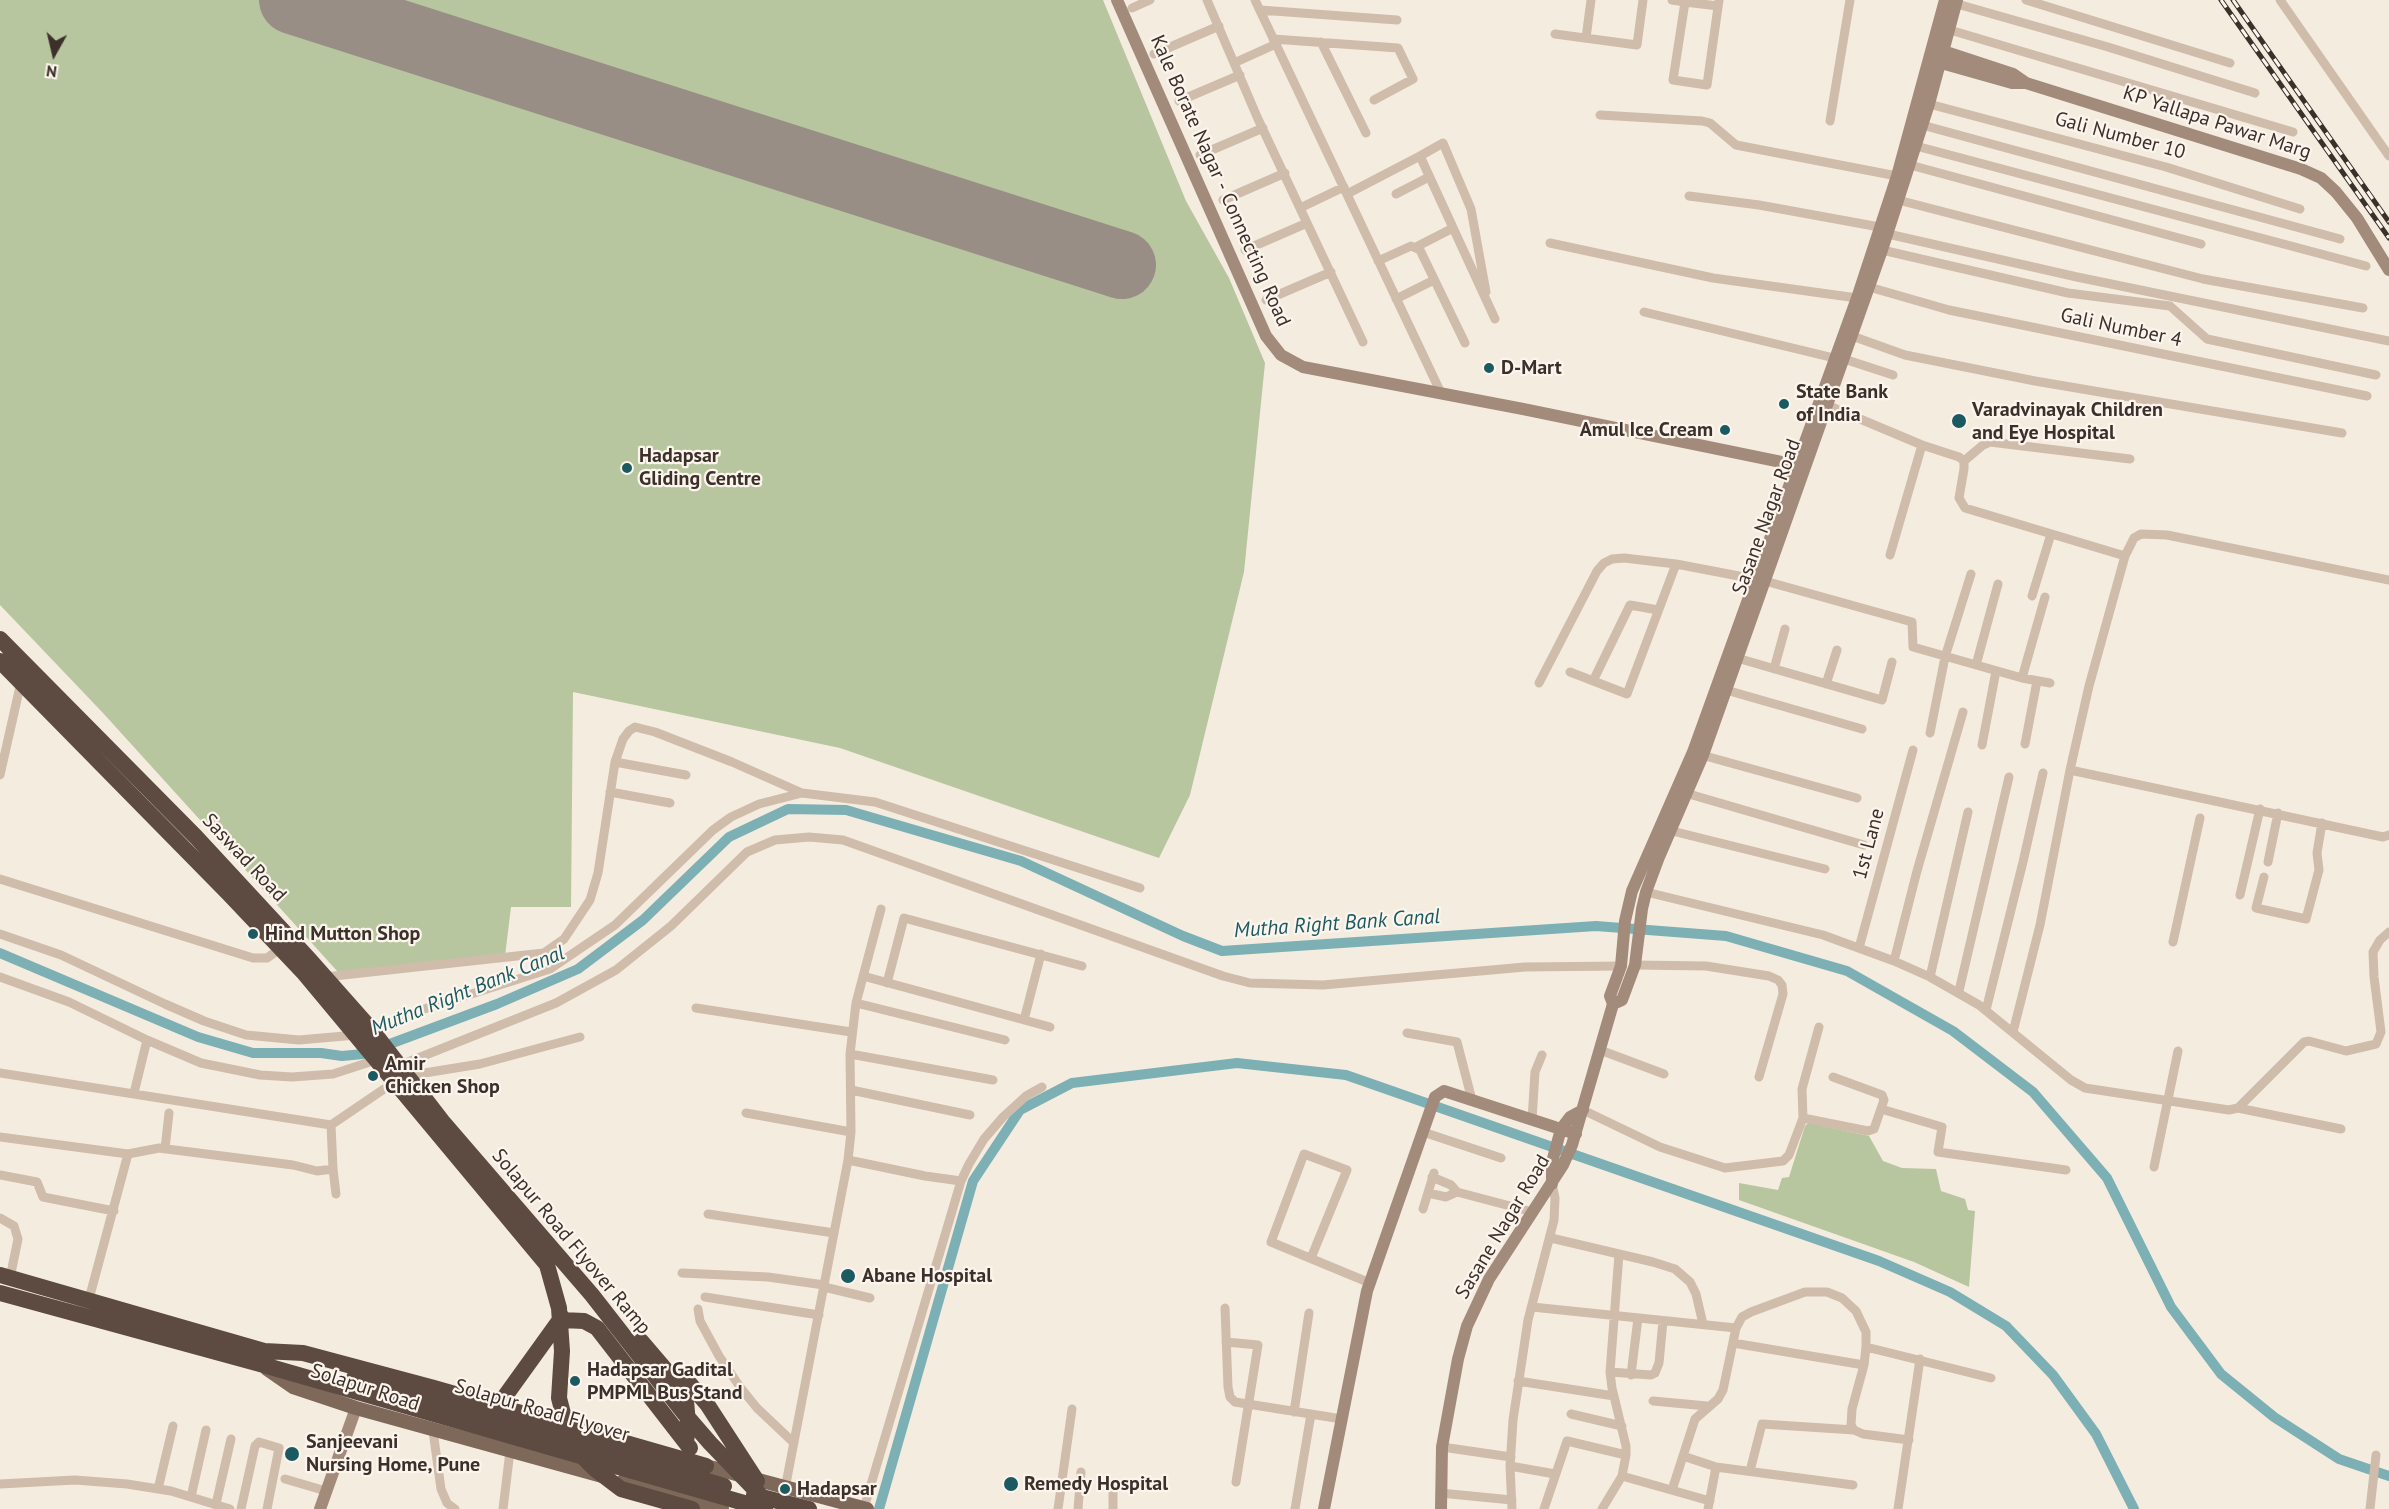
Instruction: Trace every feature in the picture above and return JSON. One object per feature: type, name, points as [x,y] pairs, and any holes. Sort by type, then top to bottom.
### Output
[{"type":"highway","name":"Saswad Road","points":[[0,639],[196,837],[325,977],[387,1068],[442,1121]]},
{"type":"highway","name":"Saswad Road","points":[[0,661],[365,1034]]},
{"type":"highway","points":[[387,1068],[550,1271],[559,1308],[561,1329],[559,1398],[568,1433],[577,1451],[596,1470],[621,1489],[693,1505],[706,1466],[597,1328],[584,1321],[562,1320]]},
{"type":"highway","points":[[387,1068],[459,1170],[518,1242],[544,1269],[558,1289],[564,1307],[562,1320],[498,1406]]},
{"type":"highway","points":[[442,1121],[479,1151],[676,1382],[686,1401],[688,1423],[686,1443]]},
{"type":"highway","name":"Solapur Road Flyover Ramp","points":[[442,1121],[592,1295],[684,1413],[764,1504]]},
{"type":"highway","name":"Solapur Road","points":[[5,1276],[89,1299],[262,1358]]},
{"type":"highway","name":"Solapur Road","points":[[0,1293],[262,1358],[303,1353],[706,1466]]},
{"type":"highway","name":"Solapur Road Flyover","points":[[262,1358],[764,1504],[809,1509]]},
{"type":"highway","points":[[676,1382],[690,1384],[707,1404],[757,1481]]},
{"type":"main road","name":"Solapur Road","points":[[262,1358],[293,1387],[433,1431],[510,1451],[693,1505],[722,1509]]},
{"type":"main road","points":[[706,1466],[866,1509]]},
{"type":"street","name":"Kale Borate Nagar - Connecting Road","points":[[1117,0],[1266,336],[1281,355],[1303,367],[1796,465]]},
{"type":"street","points":[[1132,8],[1150,0]]},
{"type":"street","points":[[1206,0],[1363,342]]},
{"type":"street","points":[[1255,0],[1441,393]]},
{"type":"street","points":[[1586,38],[1591,0]]},
{"type":"street","points":[[1555,34],[1637,45],[1643,0]]},
{"type":"street","points":[[1672,0],[1718,3],[1707,85],[1673,80],[1684,2]]},
{"type":"street","points":[[1830,121],[1850,0]]},
{"type":"street","points":[[2026,0],[2230,63]]},
{"type":"street","points":[[2280,0],[2389,156]]},
{"type":"street","points":[[1948,1],[2108,46],[2256,93]]},
{"type":"street","name":"Sasane Nagar Road","points":[[1839,358],[1852,336],[1882,250],[1897,176],[1937,55],[1950,30],[1948,1]]},
{"type":"street","name":"Sasane Nagar Road","points":[[1698,754],[1839,358],[1857,298],[1898,200],[1910,165],[1929,104],[1948,1]]},
{"type":"street","points":[[1260,10],[1397,20]]},
{"type":"street","points":[[1154,54],[1219,26]]},
{"type":"street","points":[[1950,30],[2293,132]]},
{"type":"street","points":[[1234,63],[1275,41],[1398,48],[1413,79],[1374,100]]},
{"type":"street","points":[[1321,42],[1366,134]]},
{"type":"street","name":"KP Yallapa Pawar Marg","points":[[1937,55],[2013,74],[2025,83],[2301,169],[2321,178],[2336,192],[2356,218],[2389,270]]},
{"type":"street","points":[[1179,101],[1240,75]]},
{"type":"street","name":"Gali Number 10","points":[[1929,104],[2166,167],[2300,209]]},
{"type":"street","points":[[1600,115],[1702,121],[1710,123],[1736,146],[1897,176]]},
{"type":"street","points":[[1922,125],[2340,239]]},
{"type":"street","points":[[1200,155],[1263,128]]},
{"type":"street","points":[[1300,208],[1420,156],[1443,143],[1471,209],[1487,301]]},
{"type":"street","points":[[1916,146],[2366,266]]},
{"type":"street","points":[[1420,156],[1495,319]]},
{"type":"street","points":[[1910,165],[2201,244]]},
{"type":"street","points":[[1222,200],[1285,173]]},
{"type":"street","points":[[1396,194],[1429,177]]},
{"type":"street","points":[[1689,196],[1886,230],[2067,275],[2389,341]]},
{"type":"street","points":[[1898,200],[2203,279],[2363,308]]},
{"type":"street","points":[[1245,250],[1307,223]]},
{"type":"street","points":[[1378,261],[1411,246],[1416,247],[1453,228]]},
{"type":"street","points":[[1550,243],[1713,278],[1857,298]]},
{"type":"street","points":[[1416,247],[1420,250],[1465,343]]},
{"type":"street","points":[[1882,250],[2068,293],[2170,306],[2207,339],[2376,375]]},
{"type":"street","points":[[1266,300],[1330,272]]},
{"type":"street","points":[[1396,299],[1434,280]]},
{"type":"street","name":"Gali Number 4","points":[[1869,287],[1949,310],[2367,396]]},
{"type":"street","points":[[1644,312],[1839,358],[1893,375]]},
{"type":"street","points":[[1852,336],[1905,355],[2024,379],[2342,433]]},
{"type":"street","points":[[1823,403],[1922,445],[1959,456],[1964,461]]},
{"type":"street","name":"Sasane Nagar Road","points":[[1441,1509],[1442,1447],[1458,1359],[1467,1326],[1489,1279],[1551,1184],[1558,1164],[1574,1140],[1613,1004],[1610,996],[1621,966],[1625,921],[1632,891],[1665,829],[1726,690],[1796,465],[1823,403]]},
{"type":"street","points":[[2125,556],[1965,508],[1959,498],[1964,461],[1990,442],[2130,459]]},
{"type":"street","points":[[1890,555],[1922,445]]},
{"type":"street","points":[[2032,596],[2051,534]]},
{"type":"street","points":[[2013,1032],[2040,925],[2070,770],[2125,556],[2137,536],[2167,535],[2389,580]]},
{"type":"street","points":[[1539,683],[1597,571],[1604,563],[1612,559],[1624,558],[1676,564],[1760,580],[1912,622],[1913,647],[2022,678],[2050,683]]},
{"type":"street","points":[[1570,672],[1628,694],[1676,564]]},
{"type":"street","points":[[1930,733],[1945,657],[1971,574]]},
{"type":"street","points":[[1976,665],[1998,584]]},
{"type":"street","points":[[2022,678],[2045,597]]},
{"type":"street","points":[[1593,681],[1630,604],[1658,610]]},
{"type":"street","points":[[1774,669],[1785,628]]},
{"type":"street","points":[[1826,684],[1837,650]]},
{"type":"street","points":[[1737,658],[1882,700],[1892,662]]},
{"type":"street","points":[[1982,745],[1996,671]]},
{"type":"street","points":[[2025,744],[2037,681]]},
{"type":"street","points":[[0,775],[21,682]]},
{"type":"street","points":[[1726,690],[1862,729]]},
{"type":"street","points":[[1894,961],[1917,871],[1963,712]]},
{"type":"street","points":[[325,977],[544,953],[564,939],[590,900],[598,873],[615,762],[623,739],[629,731],[636,728],[655,732],[732,762],[802,793],[875,802],[1140,888]]},
{"type":"street","name":"1st Lane","points":[[1859,948],[1913,750]]},
{"type":"street","points":[[1698,754],[1857,798]]},
{"type":"street","points":[[615,762],[686,775]]},
{"type":"street","points":[[2070,770],[2383,837],[2389,835]]},
{"type":"street","points":[[1986,1010],[2024,862],[2043,773]]},
{"type":"street","points":[[1959,991],[2009,777]]},
{"type":"street","points":[[610,792],[670,803]]},
{"type":"street","points":[[1682,792],[1864,845]]},
{"type":"street","points":[[0,934],[61,955],[165,1004],[237,1032],[265,1038],[299,1040],[365,1034],[424,1009],[550,969],[615,926],[713,830],[730,817],[759,804],[802,793]]},
{"type":"street","points":[[2173,942],[2204,798]]},
{"type":"street","points":[[2240,895],[2260,809]]},
{"type":"street","points":[[1930,976],[1968,812]]},
{"type":"street","points":[[2268,862],[2278,813]]},
{"type":"street","points":[[2264,877],[2256,908],[2306,919],[2318,875],[2317,853],[2322,823]]},
{"type":"street","points":[[1665,829],[1825,870]]},
{"type":"street","name":"Sasane Nagar Road","points":[[1613,1004],[1622,1000],[1635,965],[1646,892],[1659,857],[1665,829]]},
{"type":"street","points":[[336,1194],[331,1125],[387,1068],[556,1003],[616,970],[671,926],[747,852],[774,840],[809,837],[843,840],[1224,976],[1250,983],[1323,984],[1525,967],[1621,966]]},
{"type":"street","points":[[0,879],[253,958],[267,958],[281,948]]},
{"type":"street","points":[[1646,892],[1796,927],[1859,948],[1930,976],[1959,991],[1986,1010],[2071,1080],[2085,1088],[2229,1110],[2238,1108],[2341,1129]]},
{"type":"street","points":[[785,1489],[848,1160],[851,1132],[850,1054],[856,1003],[881,909]]},
{"type":"street","points":[[887,983],[904,918],[1082,966]]},
{"type":"street","points":[[2238,1108],[2304,1042],[2308,1041],[2346,1051],[2376,1044],[2382,1032],[2374,977],[2373,952],[2380,940],[2389,932]]},
{"type":"street","points":[[544,953],[550,969]]},
{"type":"street","points":[[1024,1020],[1041,954]]},
{"type":"street","points":[[1635,965],[1706,966],[1769,976],[1778,980],[1782,985],[1783,994],[1759,1077]]},
{"type":"street","points":[[863,976],[1050,1027]]},
{"type":"street","points":[[0,977],[69,1002],[201,1063],[260,1075],[333,1074],[387,1068],[491,1062],[580,1037]]},
{"type":"street","points":[[856,1003],[1005,1040]]},
{"type":"street","points":[[696,1008],[852,1032]]},
{"type":"street","points":[[1558,1164],[1559,1135],[1570,1118],[1583,1110],[1668,1150],[1725,1168],[1786,1159],[1803,1118],[1802,1089],[1819,1027]]},
{"type":"street","points":[[1407,1033],[1457,1042],[1472,1100]]},
{"type":"street","points":[[134,1093],[147,1040]]},
{"type":"street","points":[[1600,1050],[1664,1074]]},
{"type":"street","points":[[2154,1167],[2178,1051]]},
{"type":"street","points":[[850,1054],[993,1080]]},
{"type":"street","points":[[1532,1120],[1535,1072],[1542,1055]]},
{"type":"street","points":[[0,1073],[331,1125]]},
{"type":"street","points":[[1803,1118],[1871,1131],[1874,1129],[1884,1100],[1882,1095],[1833,1077]]},
{"type":"street","points":[[866,1509],[961,1181],[984,1138],[1026,1096],[1042,1087]]},
{"type":"street","points":[[851,1090],[970,1114]]},
{"type":"street","points":[[1324,1509],[1370,1283],[1435,1097],[1444,1091],[1532,1120],[1559,1135],[1574,1140]]},
{"type":"street","points":[[1881,1109],[1942,1128],[1938,1152],[2066,1170]]},
{"type":"street","points":[[165,1149],[169,1113]]},
{"type":"street","points":[[746,1113],[851,1132]]},
{"type":"street","points":[[1423,1132],[1501,1158]]},
{"type":"street","points":[[0,1137],[128,1154],[159,1148],[293,1165],[317,1171],[333,1168]]},
{"type":"street","points":[[89,1299],[128,1154]]},
{"type":"street","points":[[1311,1258],[1347,1170],[1304,1154],[1271,1242],[1370,1283]]},
{"type":"street","points":[[848,1160],[961,1181]]},
{"type":"street","points":[[0,1175],[37,1182],[43,1197],[114,1211]]},
{"type":"street","points":[[1429,1182],[1451,1185],[1457,1192],[1533,1212]]},
{"type":"street","points":[[1429,1182],[1446,1197],[1457,1192]]},
{"type":"street","points":[[1423,1209],[1429,1182]]},
{"type":"street","points":[[1440,1493],[1512,1505],[1510,1461],[1518,1381],[1532,1307],[1551,1238],[1556,1209],[1551,1184]]},
{"type":"street","points":[[708,1214],[834,1233]]},
{"type":"street","points":[[0,1218],[14,1226],[18,1239],[5,1276]]},
{"type":"street","points":[[1551,1238],[1653,1262],[1684,1275],[1696,1294],[1703,1324]]},
{"type":"street","points":[[1602,1509],[1622,1476],[1626,1455],[1610,1372],[1619,1254]]},
{"type":"street","points":[[682,1272],[768,1277],[824,1286],[870,1298]]},
{"type":"street","points":[[1672,1490],[1695,1419],[1707,1406],[1718,1399],[1723,1390],[1736,1328],[1742,1317],[1805,1292],[1827,1292],[1842,1298],[1856,1311],[1866,1332],[1864,1365],[1852,1408],[1851,1425],[1854,1430]]},
{"type":"street","points":[[705,1297],[819,1314]]},
{"type":"street","points":[[1532,1307],[1736,1328]]},
{"type":"street","points":[[1225,1308],[1230,1397],[1235,1402],[1342,1419]]},
{"type":"street","points":[[698,1309],[700,1321],[719,1356],[740,1387],[757,1408],[794,1443]]},
{"type":"street","points":[[1294,1412],[1309,1313]]},
{"type":"street","points":[[1631,1375],[1638,1318]]},
{"type":"street","points":[[1610,1372],[1651,1375],[1658,1371],[1663,1321]]},
{"type":"street","points":[[1226,1342],[1258,1345],[1236,1482]]},
{"type":"street","points":[[1733,1343],[1864,1365]]},
{"type":"street","points":[[1866,1347],[1991,1378]]},
{"type":"street","points":[[1898,1509],[1920,1359]]},
{"type":"street","points":[[1518,1381],[1614,1396]]},
{"type":"street","points":[[1653,1401],[1707,1406]]},
{"type":"street","points":[[320,1509],[357,1408]]},
{"type":"street","points":[[1058,1509],[1072,1409]]},
{"type":"street","points":[[1294,1509],[1311,1414]]},
{"type":"street","points":[[1571,1414],[1622,1426]]},
{"type":"street","points":[[1750,1472],[1762,1424],[1854,1430],[1863,1434],[1909,1440]]},
{"type":"street","points":[[158,1489],[173,1426]]},
{"type":"street","points":[[190,1497],[206,1430]]},
{"type":"street","points":[[433,1431],[441,1489],[447,1503],[455,1509]]},
{"type":"street","points":[[216,1504],[231,1438]]},
{"type":"street","points":[[1544,1509],[1567,1441],[1626,1455]]},
{"type":"street","points":[[241,1509],[255,1446],[259,1442],[279,1448],[267,1509]]},
{"type":"street","points":[[1442,1447],[1510,1461],[1555,1474]]},
{"type":"street","points":[[503,1509],[510,1451]]},
{"type":"street","points":[[2370,1509],[2376,1455]]},
{"type":"street","points":[[1683,1456],[1716,1467],[1853,1485]]},
{"type":"street","points":[[1622,1476],[1672,1490],[1709,1505],[1716,1467]]},
{"type":"street","points":[[1078,1509],[1081,1472]]},
{"type":"street","points":[[285,1479],[326,1491]]},
{"type":"street","points":[[0,1484],[75,1480],[158,1489],[230,1509]]},
{"type":"street","points":[[1113,1488],[1113,1509]]},
{"type":"green space","name":"Hadapsar Gliding Centre","points":[[0,0],[1103,0],[1186,201],[1229,278],[1265,363],[1244,572],[1190,795],[1159,858],[840,748],[573,692],[571,907],[511,907],[505,956],[338,972],[103,713],[0,605]]},
{"type":"green space","points":[[1808,1123],[1869,1136],[1883,1161],[1902,1168],[1936,1169],[1941,1191],[1965,1199],[1968,1210],[1975,1211],[1969,1287],[1914,1262],[1739,1200],[1739,1183],[1778,1190],[1782,1178],[1789,1177],[1805,1126]]},
{"type":"waterway","name":"Mutha Right Bank Canal","points":[[0,953],[198,1037],[253,1053],[321,1053],[342,1056],[363,1054],[497,1004],[578,969],[643,920],[729,837],[788,809],[846,810],[1021,861],[1183,936],[1222,951],[1596,926],[1726,936],[1847,971],[1953,1031],[2033,1092],[2107,1178],[2171,1307],[2221,1374],[2274,1417],[2339,1459],[2389,1476]]},
{"type":"waterway","points":[[879,1509],[973,1181],[1020,1110],[1072,1083],[1237,1063],[1346,1075],[1879,1261],[1950,1292],[2006,1326],[2053,1375],[2096,1434],[2134,1509]]},
{"type":"runway","points":[[293,0],[1122,265]]},
{"type":"railway","points":[[2221,0],[2389,238]]},
{"type":"railway","points":[[2233,0],[2389,222]]},
{"type":"place","name":"D-Mart","points":[[1489,368]]},
{"type":"place","name":"State Bank of India","points":[[1784,404]]},
{"type":"place","name":"Varadvinayak Children and Eye Hospital","points":[[1959,421]]},
{"type":"place","name":"Amul Ice Cream","points":[[1725,430]]},
{"type":"place","name":"Hadapsar Gliding Centre","points":[[627,468]]},
{"type":"place","name":"Hind Mutton Shop","points":[[253,934]]},
{"type":"place","name":"Amir Chicken Shop","points":[[373,1076]]},
{"type":"place","name":"Abane Hospital","points":[[848,1276]]},
{"type":"place","name":"Hadapsar Gadital PMPML Bus Stand","points":[[575,1381]]},
{"type":"place","name":"Sanjeevani Nursing Home, Pune","points":[[292,1454]]},
{"type":"place","name":"Remedy Hospital","points":[[1011,1484]]},
{"type":"place","name":"Hadapsar","points":[[785,1489]]}]
